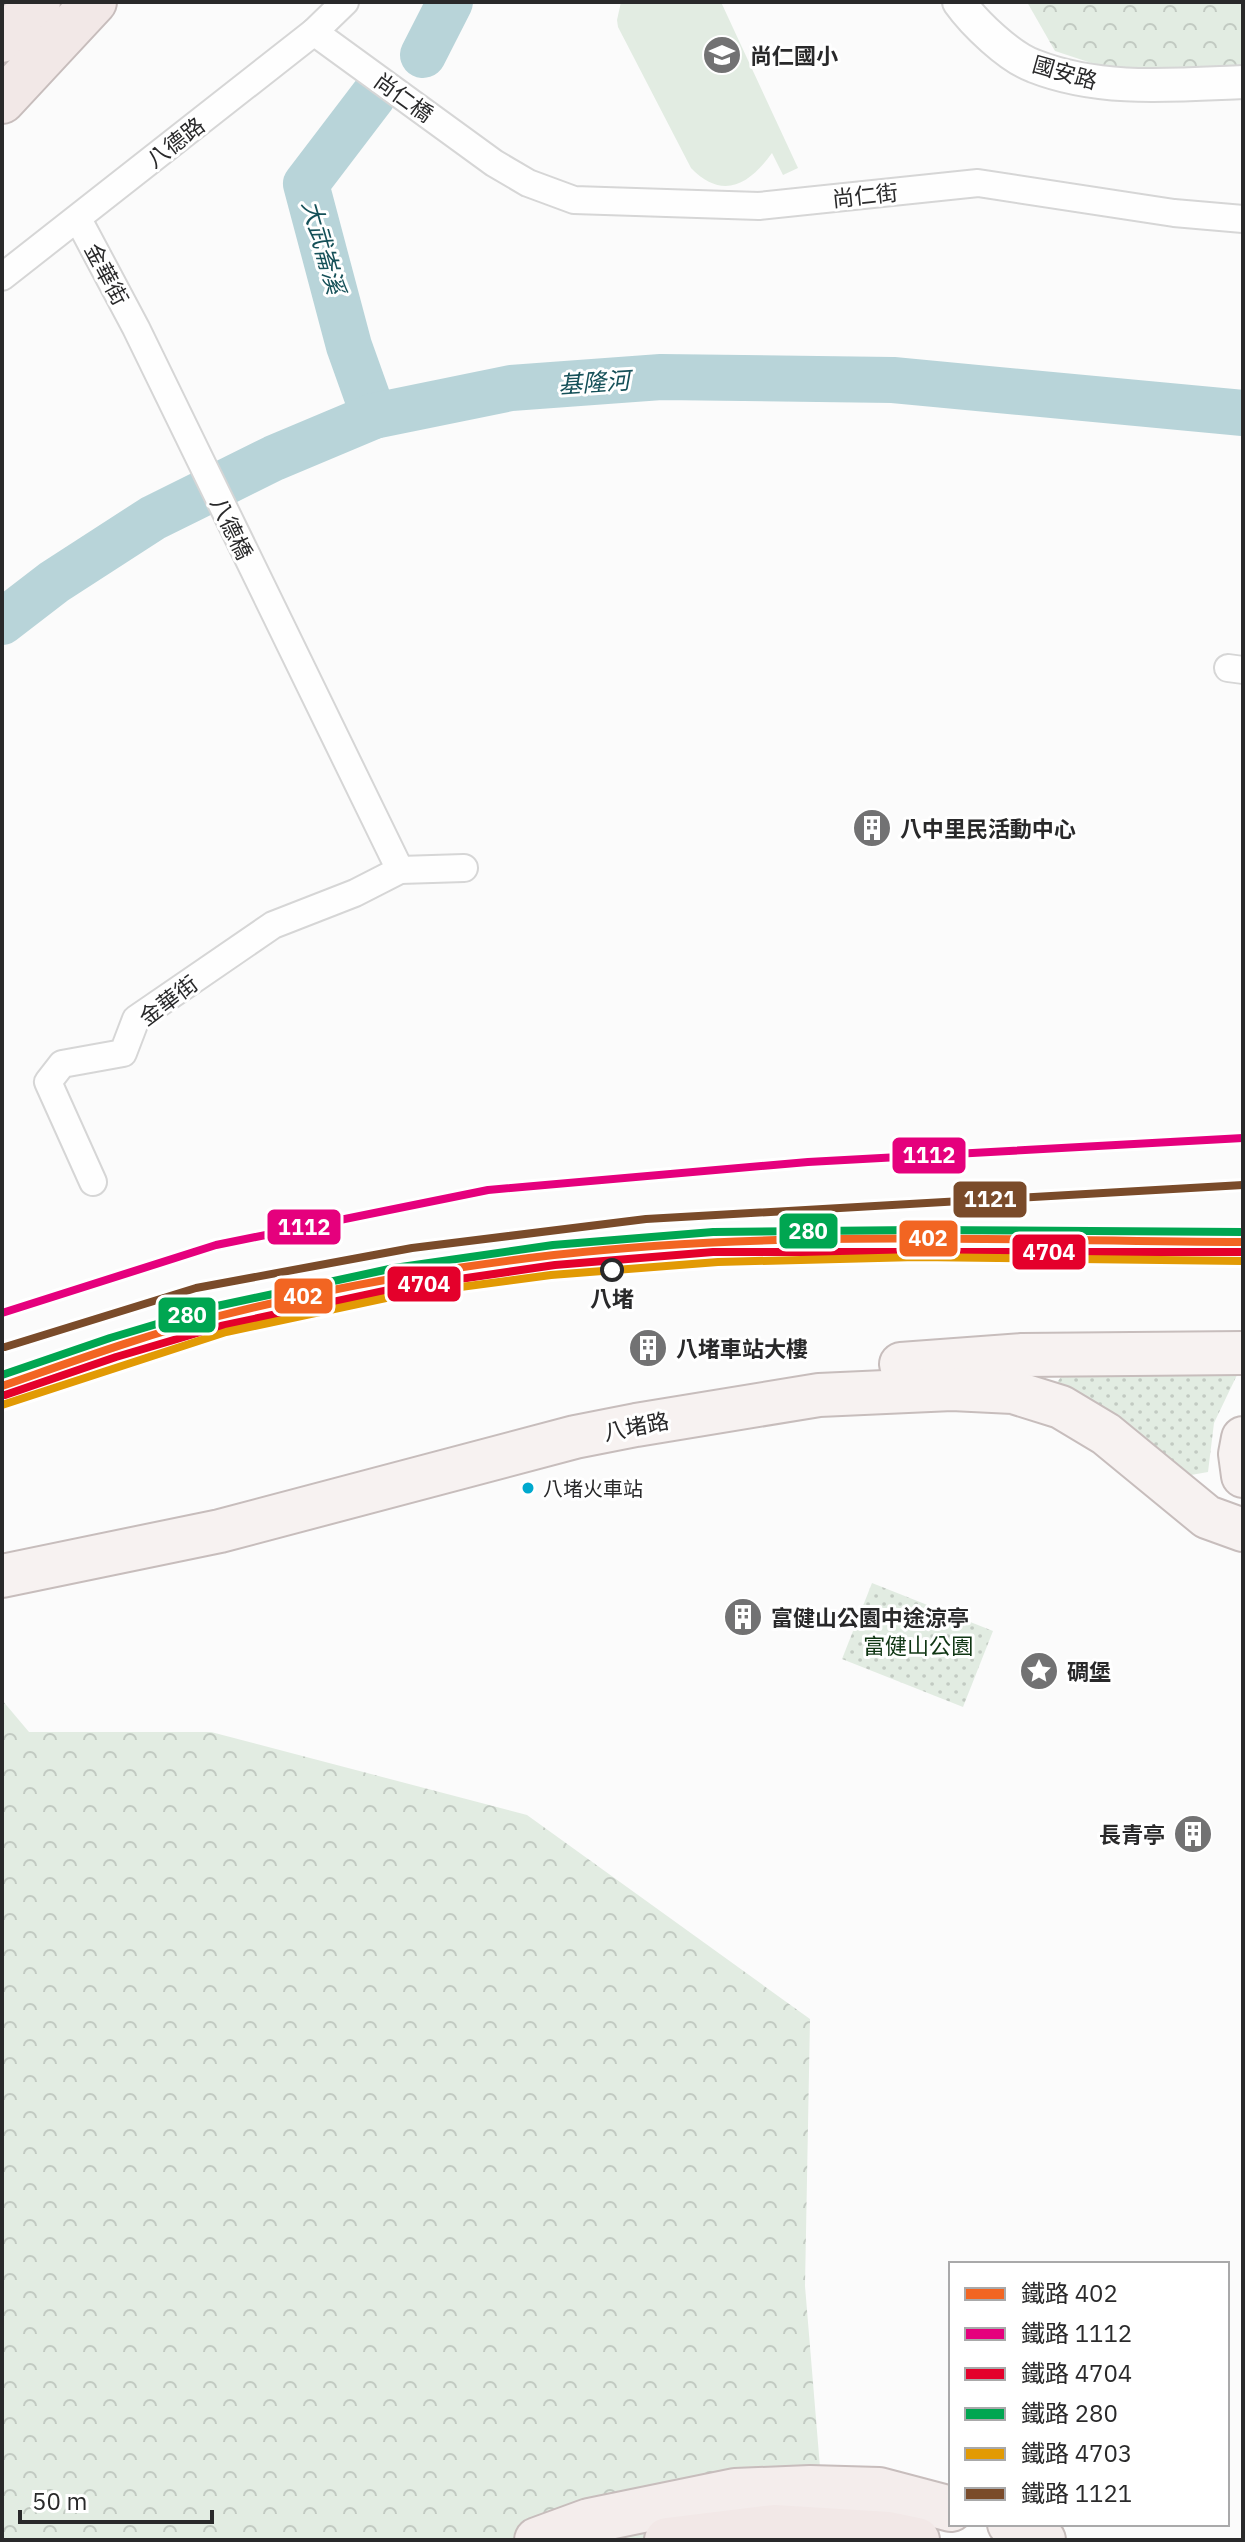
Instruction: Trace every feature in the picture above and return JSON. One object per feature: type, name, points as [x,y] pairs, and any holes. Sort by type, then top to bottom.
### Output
[{"type":"highway","points":[[2,40],[38,2]]},
{"type":"highway","points":[[2,101],[94,2]]},
{"type":"highway","points":[[537,2540],[589,2521],[735,2491],[810,2488],[879,2490],[949,2508]]},
{"type":"highway","points":[[1014,2526],[1043,2540]]},
{"type":"highway","points":[[667,2540],[774,2527],[888,2534],[917,2540]]},
{"type":"main road","name":"八堵路","points":[[2,1576],[220,1531],[575,1437],[633,1410],[806,1372],[1022,1355],[1243,1353]]},
{"type":"main road","name":"八堵路","points":[[2,1547],[214,1504],[568,1410],[633,1410],[819,1395],[952,1389],[1013,1392],[1061,1407],[1106,1434],[1207,1517],[1243,1530]]},
{"type":"main road","points":[[1243,1438],[1240,1454],[1243,1476]]},
{"type":"street","name":"八德路","points":[[2,277],[314,32],[345,2]]},
{"type":"street","name":"國安路","points":[[959,2],[976,24],[1031,66],[1098,84],[1243,82]]},
{"type":"street","name":"尚仁橋","points":[[314,32],[494,163]]},
{"type":"street","name":"尚仁街","points":[[494,163],[528,183],[574,200],[759,206],[978,183],[1174,213],[1243,219]]},
{"type":"street","name":"金華街","points":[[78,219],[136,328]]},
{"type":"street","name":"八德橋","points":[[136,328],[328,728],[400,870]]},
{"type":"street","name":"金華街","points":[[93,1182],[48,1082],[62,1064],[123,1053],[136,1019],[273,925],[355,893],[400,870],[464,868]]},
{"type":"green space","points":[[621,2],[721,2],[798,168],[783,175],[772,153],[755,173],[745,180],[725,186],[714,184],[691,168],[618,27]]},
{"type":"green space","points":[[1027,2],[1243,2],[1243,80],[1152,83],[1055,51]]},
{"type":"green space","points":[[1230,1364],[1237,1375],[1214,1423],[1208,1472],[1191,1475],[1120,1419],[1056,1384],[1065,1371]]},
{"type":"green space","name":"富健山公園","points":[[872,1583],[993,1631],[963,1707],[842,1659]]},
{"type":"green space","points":[[2,1700],[29,1732],[211,1732],[527,1815],[810,2019],[805,2286],[826,2540],[2,2540]]},
{"type":"waterway","name":"大武崙溪","points":[[423,55],[450,2]]},
{"type":"waterway","name":"大武崙溪","points":[[373,96],[306,184],[349,346],[374,416]]},
{"type":"waterway","name":"基隆河","points":[[2,622],[54,582],[153,518],[274,458],[374,416],[511,388],[661,377],[893,380],[1243,413]]},
{"type":"rail line","name":"1112","points":[[2,1313],[216,1245],[488,1190],[808,1162],[1243,1138]]},
{"type":"rail line","name":"1121","points":[[5,1347],[196,1288],[412,1248],[646,1219],[1243,1185]]},
{"type":"rail line","name":"280","points":[[2,1375],[217,1306],[394,1268],[553,1245],[713,1232],[1243,1232]]},
{"type":"rail line","name":"402","points":[[2,1386],[164,1331],[302,1296],[470,1266],[554,1255],[640,1247],[812,1239],[1243,1242]]},
{"type":"rail line","name":"4704","points":[[5,1395],[116,1357],[221,1326],[398,1288],[555,1265],[713,1252],[1243,1252]]},
{"type":"rail line","name":"4703","points":[[2,1405],[226,1332],[400,1295],[551,1275],[718,1262],[917,1257],[1243,1261]]},
{"type":"place","name":"尚仁國小","points":[[722,55]]},
{"type":"place","name":"八中里民活動中心","points":[[872,828]]},
{"type":"place","name":"八堵","points":[[612,1270]]},
{"type":"place","name":"八堵車站大樓","points":[[648,1348]]},
{"type":"place","name":"八堵火車站","points":[[528,1488]]},
{"type":"place","name":"富健山公園中途涼亭","points":[[743,1617]]},
{"type":"place","name":"碉堡","points":[[1039,1671]]},
{"type":"place","name":"長青亭","points":[[1193,1834]]}]
